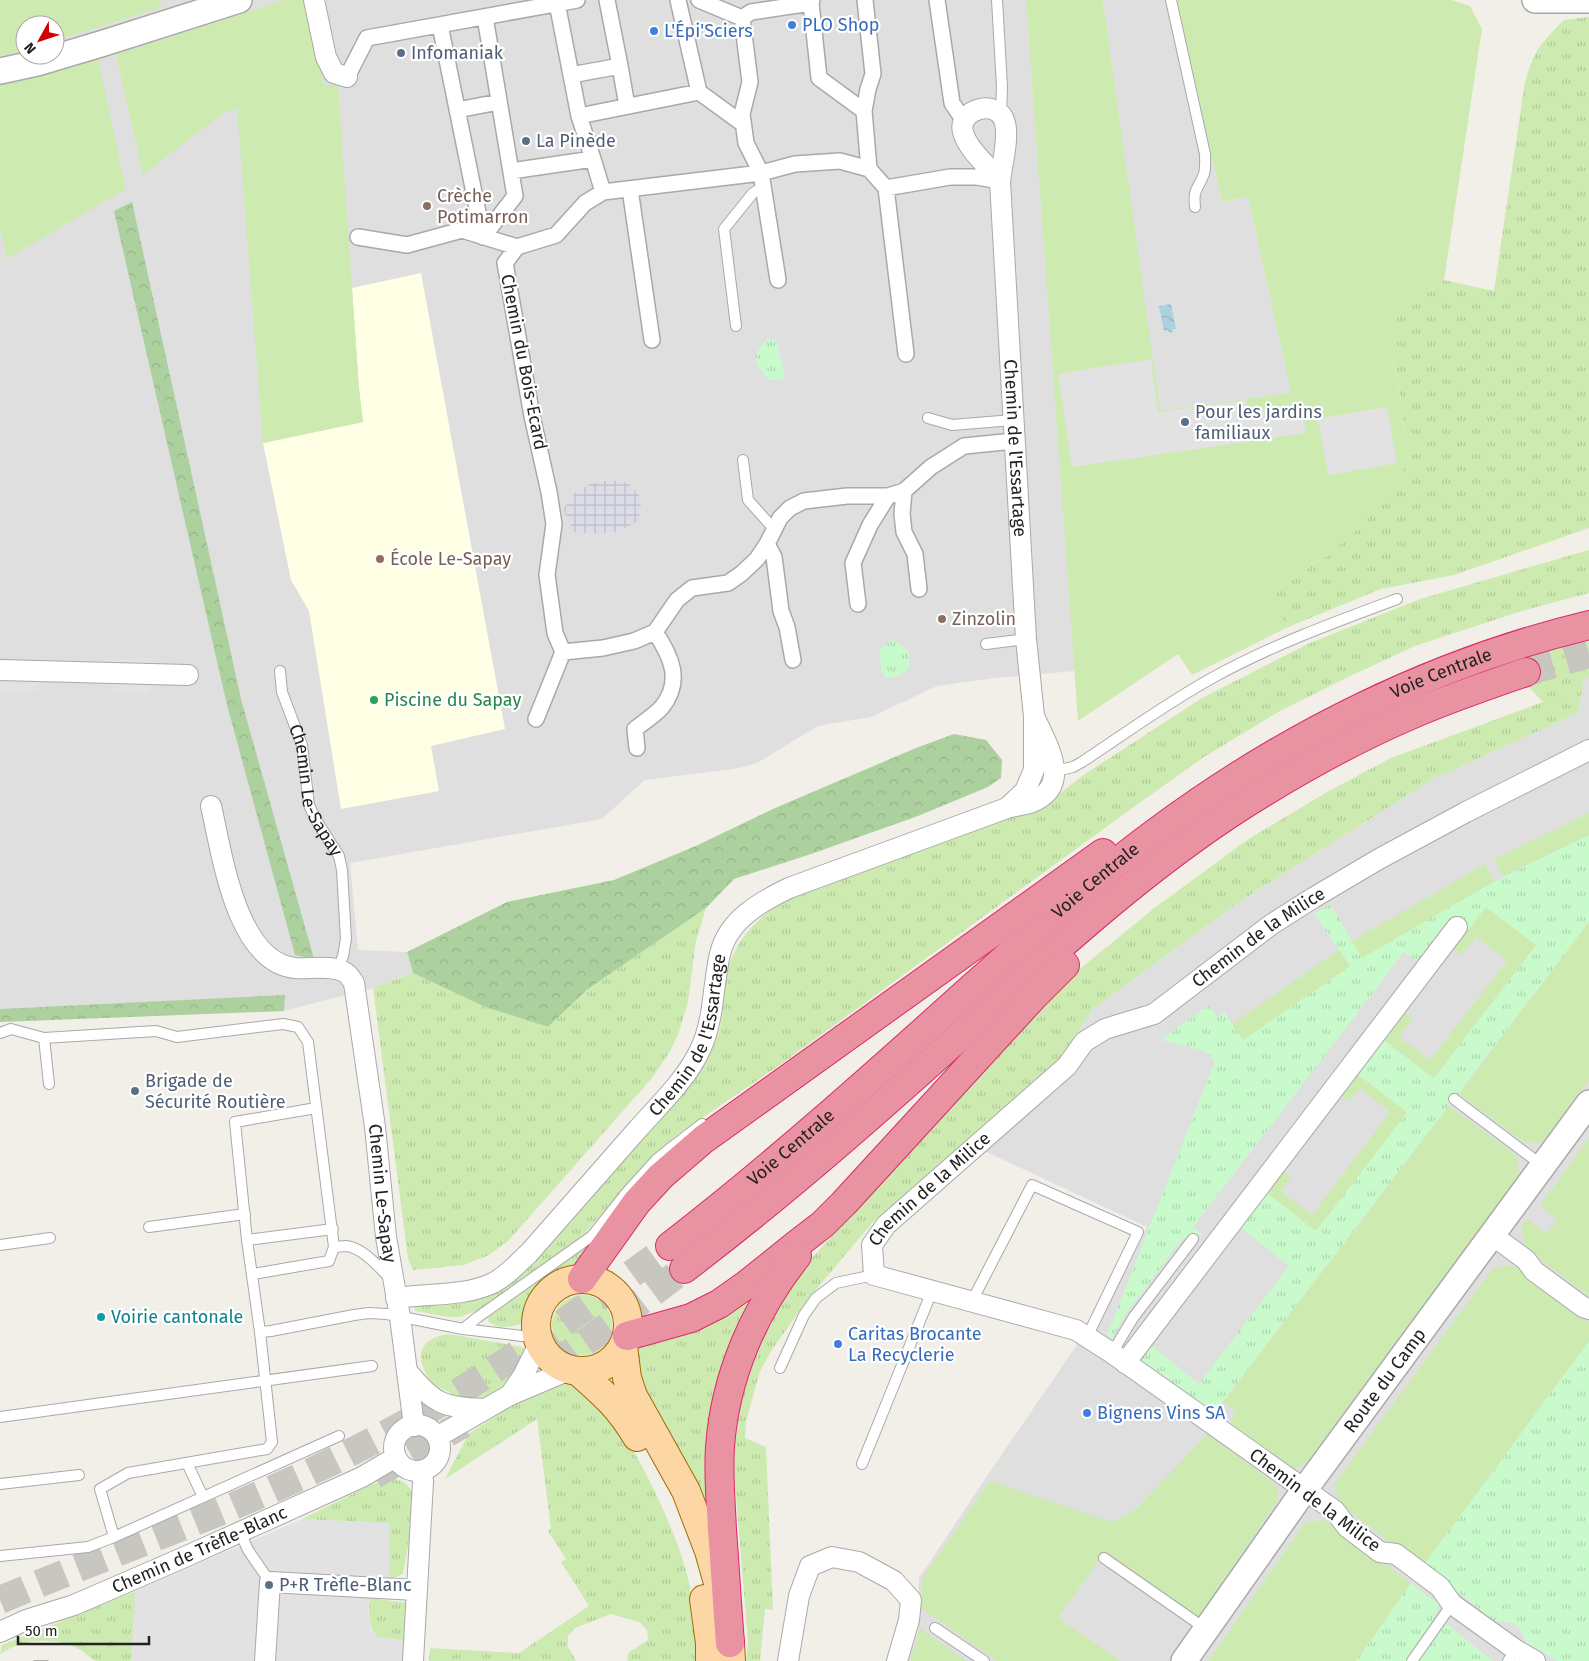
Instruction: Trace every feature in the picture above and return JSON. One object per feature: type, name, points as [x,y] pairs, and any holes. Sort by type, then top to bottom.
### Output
[{"type":"highway","name":"Voie Centrale","points":[[670,1246],[713,1213],[790,1148],[1027,938],[1118,861],[1155,833],[1243,773],[1316,730],[1368,704],[1458,666],[1511,647],[1589,625]]},
{"type":"highway","points":[[582,1279],[633,1207],[669,1170],[704,1139],[1038,898],[1206,782],[1298,732],[1362,702],[1458,666]]},
{"type":"highway","name":"Voie Centrale","points":[[684,1269],[805,1172],[887,1102],[1128,889],[1202,833],[1284,780],[1331,754],[1412,714],[1526,672]]},
{"type":"highway","points":[[724,1655],[719,1483],[720,1445],[728,1397],[744,1346],[765,1303],[794,1260],[822,1224],[1033,997],[1115,917],[1284,780]]},
{"type":"highway","points":[[625,1341],[686,1320],[714,1306],[752,1281],[822,1224]]},
{"type":"main road","points":[[574,1371],[591,1370],[606,1364],[617,1355],[625,1341],[628,1330],[627,1318],[618,1296],[598,1282],[582,1279],[567,1281],[555,1287],[539,1306],[536,1323],[538,1339],[548,1357],[555,1363],[574,1371],[613,1402],[624,1416],[651,1461],[678,1514],[694,1559],[703,1594],[710,1643],[724,1655]]},
{"type":"main road","points":[[625,1341],[626,1378],[633,1396],[678,1476],[703,1533],[715,1572],[724,1655]]},
{"type":"street","points":[[0,71],[37,63],[104,44],[239,0]]},
{"type":"street","points":[[314,0],[326,57],[334,73],[348,77],[366,38],[577,0]]},
{"type":"street","points":[[608,0],[627,106]]},
{"type":"street","points":[[678,0],[699,92],[743,124]]},
{"type":"street","points":[[699,0],[742,18]]},
{"type":"street","points":[[865,0],[873,74],[864,111],[869,169],[886,188],[906,354]]},
{"type":"street","points":[[937,0],[952,103],[964,121]]},
{"type":"street","points":[[1535,0],[1589,0]]},
{"type":"street","points":[[742,18],[751,12],[811,2],[819,78],[864,111]]},
{"type":"street","points":[[557,4],[579,116],[603,192]]},
{"type":"street","points":[[483,237],[515,196],[485,17]]},
{"type":"street","points":[[742,18],[750,82],[742,114],[743,124],[746,143],[763,180],[778,280]]},
{"type":"street","points":[[440,25],[483,237]]},
{"type":"street","points":[[571,75],[620,66]]},
{"type":"street","points":[[579,116],[699,92]]},
{"type":"street","points":[[457,110],[500,102]]},
{"type":"street","points":[[1000,180],[966,141],[962,129],[964,121],[969,114],[978,109],[991,108],[1001,114]]},
{"type":"street","name":"Chemin de l'Essartage","points":[[1001,114],[1006,123],[1000,180],[1014,441],[1026,639],[1034,716],[1034,770],[1031,781],[1025,791],[1007,808]]},
{"type":"street","points":[[511,171],[593,159]]},
{"type":"street","name":"Chemin du Bois-Ecard","points":[[563,652],[555,633],[547,575],[554,524],[532,416],[505,263],[516,247],[556,235],[585,203],[603,192],[763,180],[795,164],[840,161],[869,169]]},
{"type":"street","points":[[886,188],[950,177],[977,177],[1000,180]]},
{"type":"street","points":[[630,189],[652,340]]},
{"type":"street","points":[[358,237],[407,245],[462,230],[516,247]]},
{"type":"street","points":[[536,719],[563,652],[603,648],[634,641],[656,632],[676,600],[692,588],[728,583],[742,574],[757,559],[780,518],[790,508],[804,501],[847,496],[888,496],[904,491],[931,467],[964,446],[1014,441]]},
{"type":"street","points":[[904,491],[902,514],[904,532],[915,554],[919,589]]},
{"type":"street","points":[[858,604],[853,563],[870,525],[888,496]]},
{"type":"street","points":[[767,544],[774,557],[781,612],[787,628],[793,660]]},
{"type":"street","points":[[637,748],[635,729],[662,707],[671,692],[675,673],[666,648],[656,632]]},
{"type":"street","points":[[0,670],[188,675]]},
{"type":"street","name":"Chemin de l'Essartage","points":[[395,1290],[471,1291],[494,1282],[511,1270],[529,1253],[676,1086],[697,1056],[707,1033],[720,952],[734,927],[749,911],[761,902],[789,888],[1007,808],[1029,803],[1040,798],[1048,791],[1053,782],[1055,771],[1049,750],[1034,716]]},
{"type":"street","name":"Chemin de la Milice","points":[[1536,1661],[1512,1656],[1452,1604],[1440,1587],[1396,1554],[1380,1552],[1346,1527],[1335,1511],[1305,1489],[1119,1358],[1076,1330],[874,1275],[872,1245],[886,1225],[1060,1072],[1084,1042],[1104,1029],[1154,1014],[1272,924],[1330,888],[1466,812],[1589,750]]},
{"type":"street","points":[[211,806],[236,903],[245,927],[255,943],[264,954],[278,964],[293,968],[338,969]]},
{"type":"street","points":[[1119,1358],[1457,927]]},
{"type":"street","name":"Chemin Le-Sapay","points":[[338,969],[346,973],[354,983],[357,997],[376,1127],[386,1237],[400,1317],[414,1426]]},
{"type":"street","name":"Route du Camp","points":[[1184,1661],[1305,1489],[1589,1103]]},
{"type":"street","points":[[1492,1235],[1526,1260],[1534,1271],[1583,1307],[1589,1309]]},
{"type":"street","points":[[510,1395],[523,1376],[538,1339]]},
{"type":"street","points":[[407,1371],[430,1396],[441,1403],[462,1408],[484,1409]]},
{"type":"street","points":[[437,1437],[510,1395],[574,1371]]},
{"type":"street","points":[[414,1426],[427,1428],[437,1437],[440,1445],[439,1454],[436,1462],[430,1468],[422,1471],[406,1469],[396,1458],[394,1450],[397,1437],[401,1431],[414,1426]]},
{"type":"street","name":"Chemin de Trèfle-Blanc","points":[[0,1632],[26,1620],[74,1605],[362,1477],[396,1458]]},
{"type":"street","points":[[413,1661],[422,1471]]},
{"type":"street","points":[[788,1661],[799,1596],[810,1566],[832,1557],[859,1562],[894,1581],[911,1600],[909,1620],[897,1661]]},
{"type":"street","points":[[265,1661],[270,1582],[416,1590]]},
{"type":"lane","points":[[997,0],[1002,87],[1001,114]]},
{"type":"lane","points":[[1171,0],[1205,154],[1206,166],[1204,175],[1195,188],[1195,208]]},
{"type":"lane","points":[[736,326],[724,229],[763,180]]},
{"type":"lane","points":[[928,418],[952,425],[1013,420]]},
{"type":"lane","points":[[743,460],[748,500],[774,529]]},
{"type":"lane","points":[[1055,771],[1073,767],[1082,762],[1214,677],[1314,630],[1397,599]]},
{"type":"lane","points":[[986,644],[1026,639]]},
{"type":"lane","name":"Chemin Le-Sapay","points":[[280,671],[282,692],[302,745],[309,805],[316,820],[339,856],[342,870],[346,939],[338,969]]},
{"type":"lane","points":[[0,1033],[11,1029],[44,1038],[156,1031],[177,1037],[283,1024],[298,1027],[308,1042],[334,1247],[328,1261],[253,1274]]},
{"type":"lane","points":[[44,1038],[49,1084]]},
{"type":"lane","points":[[755,1089],[817,1058]]},
{"type":"lane","points":[[1454,1100],[1543,1166]]},
{"type":"lane","points":[[114,1537],[100,1489],[128,1473],[267,1449],[272,1442],[253,1274],[247,1240],[235,1122],[316,1108]]},
{"type":"lane","points":[[463,1329],[592,1236],[656,1160],[710,1118]]},
{"type":"lane","points":[[972,1302],[1032,1185],[1138,1232],[1087,1337]]},
{"type":"lane","points":[[149,1227],[244,1214]]},
{"type":"lane","points":[[247,1240],[332,1229]]},
{"type":"lane","points":[[0,1245],[50,1238]]},
{"type":"lane","points":[[1119,1358],[1133,1318],[1193,1239]]},
{"type":"lane","points":[[334,1247],[346,1246],[357,1250],[369,1258],[395,1290]]},
{"type":"lane","points":[[780,1368],[804,1315],[816,1298],[836,1283],[874,1275]]},
{"type":"lane","points":[[862,1464],[932,1290]]},
{"type":"lane","points":[[260,1332],[354,1315],[386,1314],[463,1329],[538,1339]]},
{"type":"lane","points":[[0,1417],[265,1379],[372,1366]]},
{"type":"lane","points":[[0,1556],[88,1547],[338,1436]]},
{"type":"lane","points":[[188,1463],[203,1497]]},
{"type":"lane","points":[[0,1484],[79,1475]]},
{"type":"lane","points":[[240,1532],[248,1550],[270,1582]]},
{"type":"lane","points":[[1104,1558],[1206,1629]]},
{"type":"lane","points":[[1412,1661],[1452,1604]]},
{"type":"lane","points":[[935,1628],[984,1661]]},
{"type":"shaded area","points":[[0,0],[1026,0],[1075,671],[996,678],[937,686],[871,717],[818,726],[757,763],[734,769],[645,780],[602,819],[350,863],[358,950],[407,952],[413,973],[373,988],[284,1011],[0,1022]]},
{"type":"shaded area","points":[[1103,0],[1176,0],[1222,202],[1248,197],[1291,393],[1159,410]]},
{"type":"shaded area","name":"École Le-Sapay","points":[[421,273],[505,729],[431,746],[439,791],[341,809],[309,611],[291,580],[263,443],[363,422],[352,288]]},
{"type":"shaded area","name":"Pour les jardins familiaux","points":[[1151,359],[1158,412],[1246,400],[1249,412],[1301,405],[1306,433],[1072,467],[1058,374]]},
{"type":"shaded area","points":[[1387,407],[1397,463],[1328,475],[1318,419]]},
{"type":"shaded area","points":[[610,480],[628,483],[638,493],[641,502],[639,521],[617,532],[599,534],[574,532],[563,509],[576,492],[590,484]]},
{"type":"shaded area","points":[[104,658],[152,658],[152,664],[104,663]]},
{"type":"shaded area","points":[[1589,677],[1589,1661],[908,1661],[918,1631],[919,1578],[1079,1342],[1147,1227],[965,1142],[1057,1063],[1092,1010],[1239,902],[1433,779],[1578,713],[1584,678]]},
{"type":"shaded area","points":[[0,679],[38,680],[38,693],[0,693]]},
{"type":"shaded area","points":[[112,681],[150,681],[150,694],[113,694]]},
{"type":"shaded area","name":"P+R Trèfle-Blanc","points":[[302,1519],[390,1523],[389,1580],[386,1600],[370,1598],[368,1611],[371,1629],[377,1637],[406,1641],[405,1661],[131,1661],[135,1591]]},
{"type":"green space","points":[[0,0],[160,0],[162,7],[65,38],[65,15],[15,15],[15,53],[0,56]]},
{"type":"green space","points":[[284,0],[307,0],[324,85],[338,85],[359,389],[363,422],[263,443],[237,108],[223,113],[143,175],[116,54]]},
{"type":"green space","points":[[1026,0],[1103,0],[1160,410],[1291,393],[1248,197],[1222,202],[1176,0],[1451,0],[1470,6],[1482,29],[1444,280],[1400,312],[1392,313],[1389,342],[1400,393],[1409,462],[1364,524],[1326,556],[1267,596],[1288,627],[1192,675],[1178,654],[1078,721]]},
{"type":"green space","points":[[1589,17],[1589,528],[1454,575],[1381,589],[1288,627],[1267,596],[1326,556],[1364,524],[1409,462],[1400,393],[1389,342],[1392,312],[1400,312],[1444,280],[1494,291],[1524,88],[1530,66],[1542,43],[1564,20]]},
{"type":"green space","points":[[98,59],[126,189],[7,259],[0,229],[0,84],[74,67]]},
{"type":"green space","points":[[132,202],[241,699],[314,959],[295,955],[227,705],[114,211]]},
{"type":"green space","points":[[768,339],[776,341],[785,375],[782,380],[770,380],[757,364],[756,355]]},
{"type":"green space","points":[[1589,550],[1589,593],[1525,610],[1415,646],[1280,711],[1204,757],[784,1062],[673,1138],[642,1168],[586,1232],[570,1246],[481,1309],[460,1317],[448,1317],[415,1311],[415,1304],[506,1286],[520,1276],[696,1076],[716,1041],[721,1025],[725,979],[734,952],[741,940],[759,920],[781,903],[793,896],[1046,804],[1085,774],[1202,698],[1310,643],[1420,599]]},
{"type":"green space","points":[[891,640],[902,645],[907,650],[909,668],[898,676],[886,678],[882,674],[879,650]]},
{"type":"green space","points":[[1589,641],[1589,677],[1584,678],[1578,713],[1433,779],[1239,902],[1092,1010],[1057,1063],[874,1221],[808,1299],[771,1351],[759,1374],[746,1422],[745,1438],[766,1447],[773,1610],[765,1609],[760,1661],[746,1661],[748,1642],[733,1460],[741,1397],[768,1325],[809,1261],[1063,983],[1153,909],[1247,840],[1327,792],[1391,758],[1543,702],[1528,686],[1536,682],[1528,656]]},
{"type":"green space","points":[[954,734],[986,740],[1002,760],[1001,778],[988,787],[918,816],[734,879],[706,908],[588,989],[548,1027],[485,1007],[413,973],[407,952],[507,902],[614,880],[698,845],[775,808],[916,748]]},
{"type":"green space","points":[[1589,813],[1589,835],[1503,876],[1494,859]]},
{"type":"green space","points":[[1589,835],[1589,922],[1214,1413],[1141,1360],[1152,1346],[1199,1384],[1289,1266],[1241,1228],[1267,1193],[1316,1231],[1407,1112],[1357,1074],[1384,1040],[1434,1078],[1536,945],[1486,908],[1468,930],[1451,918],[1417,961],[1404,952],[1193,1227],[1203,1234],[1182,1239],[1125,1315],[1112,1339],[1107,1335],[1215,1061],[1205,1051],[1161,1040],[1209,1005],[1218,1017],[1224,1012],[1243,1040],[1350,966],[1314,914],[1330,904],[1362,957],[1495,881]]},
{"type":"green space","points":[[1485,864],[1495,881],[1362,958],[1352,941]]},
{"type":"green space","points":[[1486,907],[1536,945],[1434,1078],[1384,1040],[1404,1012],[1413,1019],[1399,1037],[1430,1060],[1507,961],[1476,937],[1462,955],[1454,949]]},
{"type":"green space","points":[[706,908],[696,941],[688,1002],[678,1035],[669,1053],[652,1078],[509,1240],[489,1255],[464,1265],[413,1270],[408,1259],[373,988],[413,973],[485,1007],[548,1027],[588,989]]},
{"type":"green space","points":[[1589,922],[1589,1080],[1544,1141],[1526,1144],[1459,1094]]},
{"type":"green space","points":[[1339,950],[1350,966],[1243,1040],[1232,1024]]},
{"type":"green space","points":[[285,995],[284,1011],[0,1022],[0,1009]]},
{"type":"green space","points":[[1357,1074],[1407,1112],[1316,1231],[1267,1193],[1284,1171],[1291,1177],[1281,1191],[1312,1215],[1390,1112],[1360,1088],[1349,1102],[1341,1096]]},
{"type":"green space","points":[[1449,1106],[1517,1156],[1519,1176],[1306,1463],[1295,1469],[1287,1466],[1232,1424],[1231,1419],[1236,1412],[1223,1402]]},
{"type":"green space","points":[[1589,1138],[1589,1296],[1526,1249],[1521,1227],[1527,1219],[1547,1234],[1557,1220],[1540,1206]]},
{"type":"green space","points":[[592,1243],[582,1259],[551,1273],[538,1284],[529,1298],[522,1324],[500,1327],[488,1321],[489,1315],[492,1312]]},
{"type":"green space","points":[[1513,1265],[1589,1321],[1589,1341],[1423,1566],[1338,1503],[1335,1483],[1493,1268]]},
{"type":"green space","points":[[752,1292],[759,1297],[711,1506],[706,1510],[631,1367],[641,1344]]},
{"type":"green space","points":[[582,1295],[599,1300],[607,1308],[612,1325],[607,1342],[599,1350],[582,1355],[565,1350],[557,1342],[552,1325],[557,1308],[565,1300]]},
{"type":"green space","points":[[449,1334],[522,1347],[526,1351],[510,1382],[499,1390],[473,1401],[449,1399],[451,1393],[436,1385],[427,1376],[421,1360],[421,1354],[423,1348],[430,1340]]},
{"type":"green space","points":[[1589,1341],[1589,1661],[1557,1661],[1526,1642],[1521,1630],[1510,1622],[1496,1622],[1423,1566]]},
{"type":"green space","points":[[559,1382],[580,1390],[602,1407],[622,1433],[657,1496],[671,1527],[688,1578],[694,1609],[697,1661],[628,1661],[628,1653],[648,1640],[647,1630],[639,1622],[611,1614],[575,1628],[568,1636],[568,1646],[576,1661],[429,1661],[430,1648],[519,1653],[589,1606],[561,1562],[566,1559],[548,1531],[551,1528],[537,1419],[445,1479],[469,1433],[541,1388]]},
{"type":"green space","points":[[1208,1434],[1275,1484],[1279,1492],[1276,1503],[1198,1618],[1104,1553],[1058,1618],[1121,1661],[997,1661],[921,1608],[923,1577],[990,1481],[1111,1522],[1132,1513]]},
{"type":"green space","points":[[385,1478],[401,1481],[412,1492],[409,1540],[403,1574],[389,1580],[302,1519]]},
{"type":"green space","points":[[1325,1520],[1411,1583],[1356,1661],[1208,1661],[1305,1523]]},
{"type":"green space","points":[[235,1548],[131,1661],[97,1661],[71,1645],[50,1641],[29,1642],[0,1654],[2,1645],[168,1578]]},
{"type":"green space","points":[[1411,1583],[1439,1604],[1435,1615],[1493,1661],[1356,1661]]},
{"type":"green space","points":[[370,1598],[408,1603],[406,1641],[377,1637],[369,1618]]},
{"type":"green space","points":[[920,1628],[966,1661],[910,1661]]},
{"type":"water","points":[[1171,304],[1176,329],[1173,329],[1170,333],[1168,330],[1164,331],[1159,306]]},
{"type":"tunnel","points":[[1526,672],[1589,654]]},
{"type":"tunnel","points":[[0,1600],[271,1490],[359,1448],[480,1379],[557,1327],[670,1246]]},
{"type":"tunnel","points":[[516,1390],[600,1332],[684,1269]]},
{"type":"tunnel","points":[[374,1475],[463,1424]]},
{"type":"tram line","points":[[34,1661],[48,1661]]},
{"type":"place","name":"PLO Shop","points":[[792,25]]},
{"type":"place","name":"L'Épi'Sciers","points":[[654,31]]},
{"type":"place","name":"Infomaniak","points":[[401,53]]},
{"type":"place","name":"La Pinède","points":[[526,141]]},
{"type":"place","name":"Crèche Potimarron","points":[[427,206]]},
{"type":"place","name":"Pour les jardins familiaux","points":[[1185,422]]},
{"type":"place","name":"École Le-Sapay","points":[[380,559]]},
{"type":"place","name":"Zinzolin","points":[[942,619]]},
{"type":"place","name":"Piscine du Sapay","points":[[374,700]]},
{"type":"place","name":"Brigade de Sécurité Routière","points":[[135,1091]]},
{"type":"place","name":"Voirie cantonale","points":[[101,1317]]},
{"type":"place","name":"Caritas Brocante La Recyclerie","points":[[838,1344]]},
{"type":"place","name":"Bignens Vins SA","points":[[1087,1413]]},
{"type":"place","name":"P+R Trèfle-Blanc","points":[[269,1585]]}]
